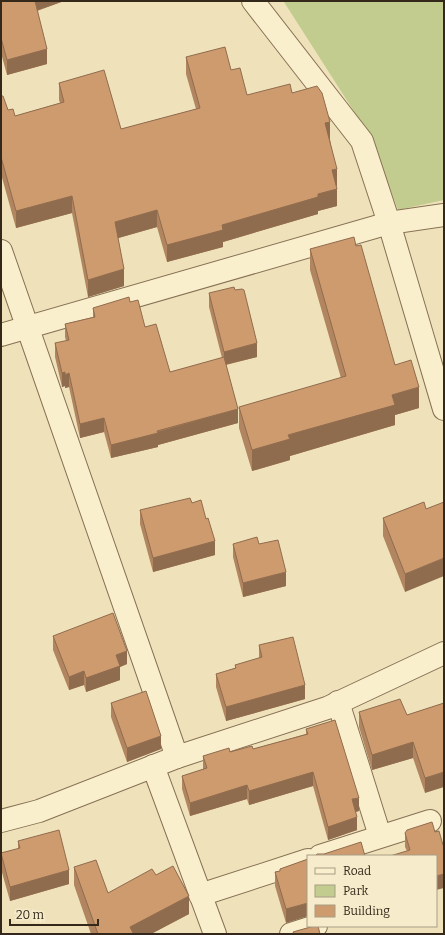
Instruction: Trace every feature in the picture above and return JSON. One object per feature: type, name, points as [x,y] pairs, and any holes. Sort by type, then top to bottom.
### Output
[{"type":"street","points":[[254,1],[362,141],[389,222],[444,409]]},
{"type":"street","points":[[1,335],[389,222],[444,215]]},
{"type":"street","points":[[1,251],[177,756]]},
{"type":"street","points":[[1,821],[39,811],[177,756],[327,708],[444,653]]},
{"type":"street","points":[[338,702],[380,836]]},
{"type":"street","points":[[153,766],[215,934]]},
{"type":"street","points":[[323,855],[430,821]]},
{"type":"street","points":[[200,894],[307,860]]},
{"type":"street","points":[[291,934],[313,927]]},
{"type":"green space","points":[[444,1],[444,200],[398,210],[371,138],[284,2]]},
{"type":"building","points":[[1,1],[35,1],[47,49],[7,60],[1,38]]},
{"type":"building","points":[[225,47],[231,70],[240,68],[247,95],[290,84],[292,93],[317,86],[322,93],[330,122],[325,123],[337,169],[332,170],[337,189],[318,194],[318,197],[222,225],[223,230],[167,245],[157,210],[115,222],[124,269],[88,280],[72,196],[16,211],[1,157],[1,96],[3,96],[8,110],[13,109],[15,116],[64,102],[59,83],[104,70],[121,129],[200,108],[186,57]]},
{"type":"building","points":[[354,237],[356,246],[361,245],[395,365],[411,360],[419,387],[392,395],[395,405],[288,435],[290,439],[252,450],[239,407],[346,376],[310,249]]},
{"type":"building","points":[[234,287],[235,290],[244,290],[257,343],[224,352],[209,293]]},
{"type":"building","points":[[129,297],[130,302],[138,300],[145,327],[156,324],[170,372],[224,357],[238,409],[157,431],[158,433],[111,445],[104,418],[80,424],[69,373],[65,375],[65,372],[62,373],[55,343],[69,340],[65,324],[95,317],[93,308]]},
{"type":"building","points":[[190,498],[192,503],[201,500],[206,519],[208,518],[215,541],[153,558],[140,510]]},
{"type":"building","points":[[424,502],[426,509],[444,502],[444,558],[405,574],[383,518]]},
{"type":"building","points":[[257,537],[259,544],[278,540],[286,572],[243,583],[233,544]]},
{"type":"building","points":[[113,613],[127,651],[116,655],[120,666],[86,678],[84,671],[69,677],[53,636]]},
{"type":"building","points":[[293,637],[305,685],[226,707],[216,674],[236,668],[235,665],[262,657],[259,645]]},
{"type":"building","points":[[146,691],[161,736],[127,748],[111,703]]},
{"type":"building","points":[[400,699],[407,715],[444,703],[444,772],[425,778],[413,742],[372,755],[359,712]]},
{"type":"building","points":[[335,720],[359,798],[352,799],[357,817],[328,827],[313,772],[249,791],[247,785],[190,803],[182,776],[207,768],[203,756],[229,748],[230,752],[252,746],[253,749],[308,734],[306,729]]},
{"type":"building","points":[[432,822],[435,832],[439,831],[444,845],[444,874],[437,876],[437,855],[393,855],[410,850],[405,833],[407,830]]},
{"type":"building","points":[[59,830],[69,870],[10,887],[1,853],[20,848],[18,841]]},
{"type":"building","points":[[361,842],[365,855],[316,855],[324,854]]},
{"type":"building","points":[[307,859],[307,903],[286,909],[275,872],[280,871],[280,869]]},
{"type":"building","points":[[96,860],[108,893],[152,869],[156,875],[173,866],[189,896],[130,927],[133,933],[131,934],[98,934],[74,867]]},
{"type":"building","points":[[310,927],[318,927],[320,934],[294,934],[293,932]]}]
